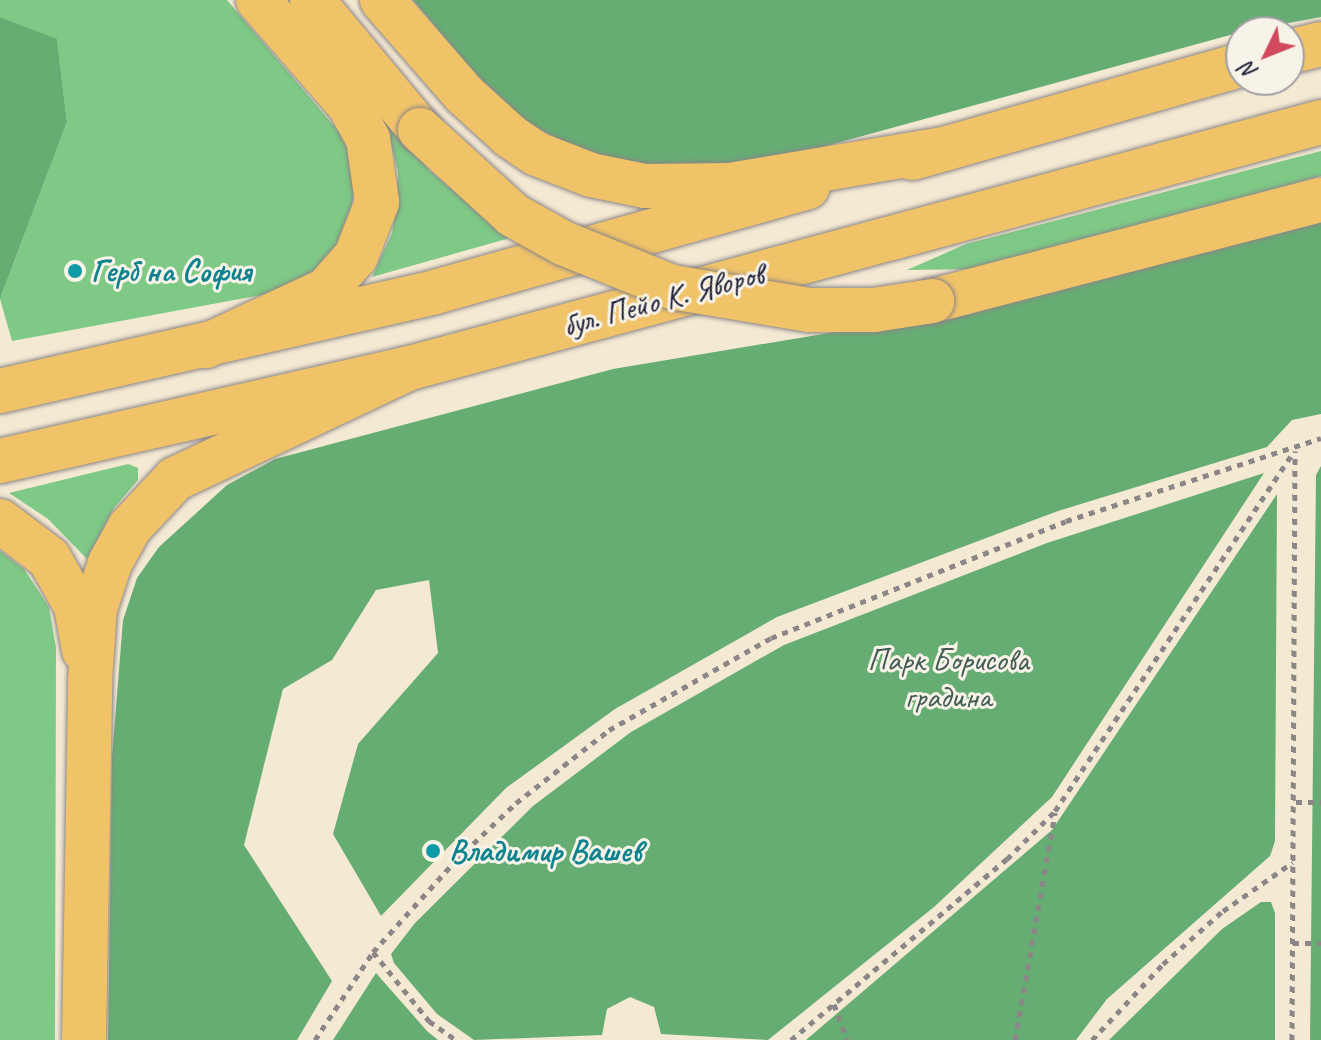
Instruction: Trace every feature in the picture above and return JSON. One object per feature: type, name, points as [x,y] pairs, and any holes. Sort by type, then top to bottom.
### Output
[{"type":"main road","points":[[206,346],[326,290],[356,256],[377,202],[368,139],[349,105],[258,0]]},
{"type":"main road","points":[[312,0],[420,130],[513,215],[563,243],[672,287],[809,310],[874,310],[932,301],[1321,200]]},
{"type":"main road","points":[[382,0],[465,95],[510,136],[537,154],[591,175],[645,186],[715,186],[948,148]]},
{"type":"main road","points":[[0,391],[435,292],[1225,70]]},
{"type":"main road","name":"бул. Пейо К. Яворов","points":[[0,461],[410,368],[1321,122]]},
{"type":"main road","points":[[84,1040],[90,680],[95,609],[110,563],[153,500],[187,473],[410,368]]},
{"type":"main road","points":[[0,521],[49,558],[76,606],[90,680]]},
{"type":"path","points":[[315,1040],[373,952],[456,860],[528,793],[609,730],[771,638],[1066,521],[1295,450],[1321,438]]},
{"type":"path","points":[[1292,1040],[1296,802],[1295,450]]},
{"type":"path","points":[[791,1040],[1007,859],[1055,811],[1295,450]]},
{"type":"path","points":[[1296,802],[1321,802]]},
{"type":"path","points":[[1015,1040],[1055,811]]},
{"type":"path","points":[[1092,1040],[1163,964],[1223,911],[1293,862]]},
{"type":"path","points":[[1293,943],[1321,943]]},
{"type":"path","points":[[373,952],[429,1021],[456,1040]]},
{"type":"path","points":[[834,1004],[847,1040]]},
{"type":"green space","points":[[0,0],[227,0],[340,133],[350,152],[356,180],[347,234],[315,271],[267,294],[12,341],[0,299],[67,122],[57,40],[0,17]]},
{"type":"green space","points":[[285,0],[430,171],[510,238],[372,277],[392,233],[397,202],[398,172],[390,138]]},
{"type":"green space","points":[[413,0],[1321,0],[1321,17],[1305,20],[1305,16],[1225,16],[1225,36],[797,154],[726,169],[666,171],[577,150],[521,119],[488,89]]},
{"type":"green space","points":[[0,17],[57,39],[67,122],[0,299]]},
{"type":"green space","points":[[1321,151],[1321,176],[977,269],[907,270],[966,244]]},
{"type":"green space","points":[[1321,222],[1321,414],[1292,420],[1267,447],[1058,511],[777,617],[615,709],[506,788],[381,916],[333,834],[358,744],[438,653],[429,580],[376,590],[332,660],[283,689],[244,845],[332,981],[297,1040],[108,1040],[112,757],[123,620],[137,578],[159,547],[227,485],[275,459],[613,369],[877,325]]},
{"type":"green space","points":[[128,464],[138,468],[138,480],[114,508],[87,559],[48,519],[9,493]]},
{"type":"green space","points":[[1321,466],[1321,1040],[1310,1040],[1316,475]]},
{"type":"green space","name":"Парк Борисова градина","points":[[1264,473],[1052,797],[934,907],[768,1040],[661,1034],[654,1007],[630,997],[607,1009],[602,1035],[474,1040],[437,1014],[394,963],[391,954],[415,923],[533,806],[631,732],[784,645],[1047,543]]},
{"type":"green space","points":[[1277,494],[1275,841],[1270,856],[1107,999],[1076,1040],[806,1040],[1052,830]]},
{"type":"green space","points":[[0,551],[24,569],[49,607],[56,648],[55,1040],[0,1040]]},
{"type":"green space","points":[[1261,902],[1271,902],[1275,913],[1275,1040],[1109,1040],[1222,929]]},
{"type":"green space","points":[[376,973],[427,1031],[438,1040],[333,1040]]},
{"type":"place","name":"Герб на София","points":[[75,271]]},
{"type":"place","name":"Владимир Вашев","points":[[433,851]]}]
